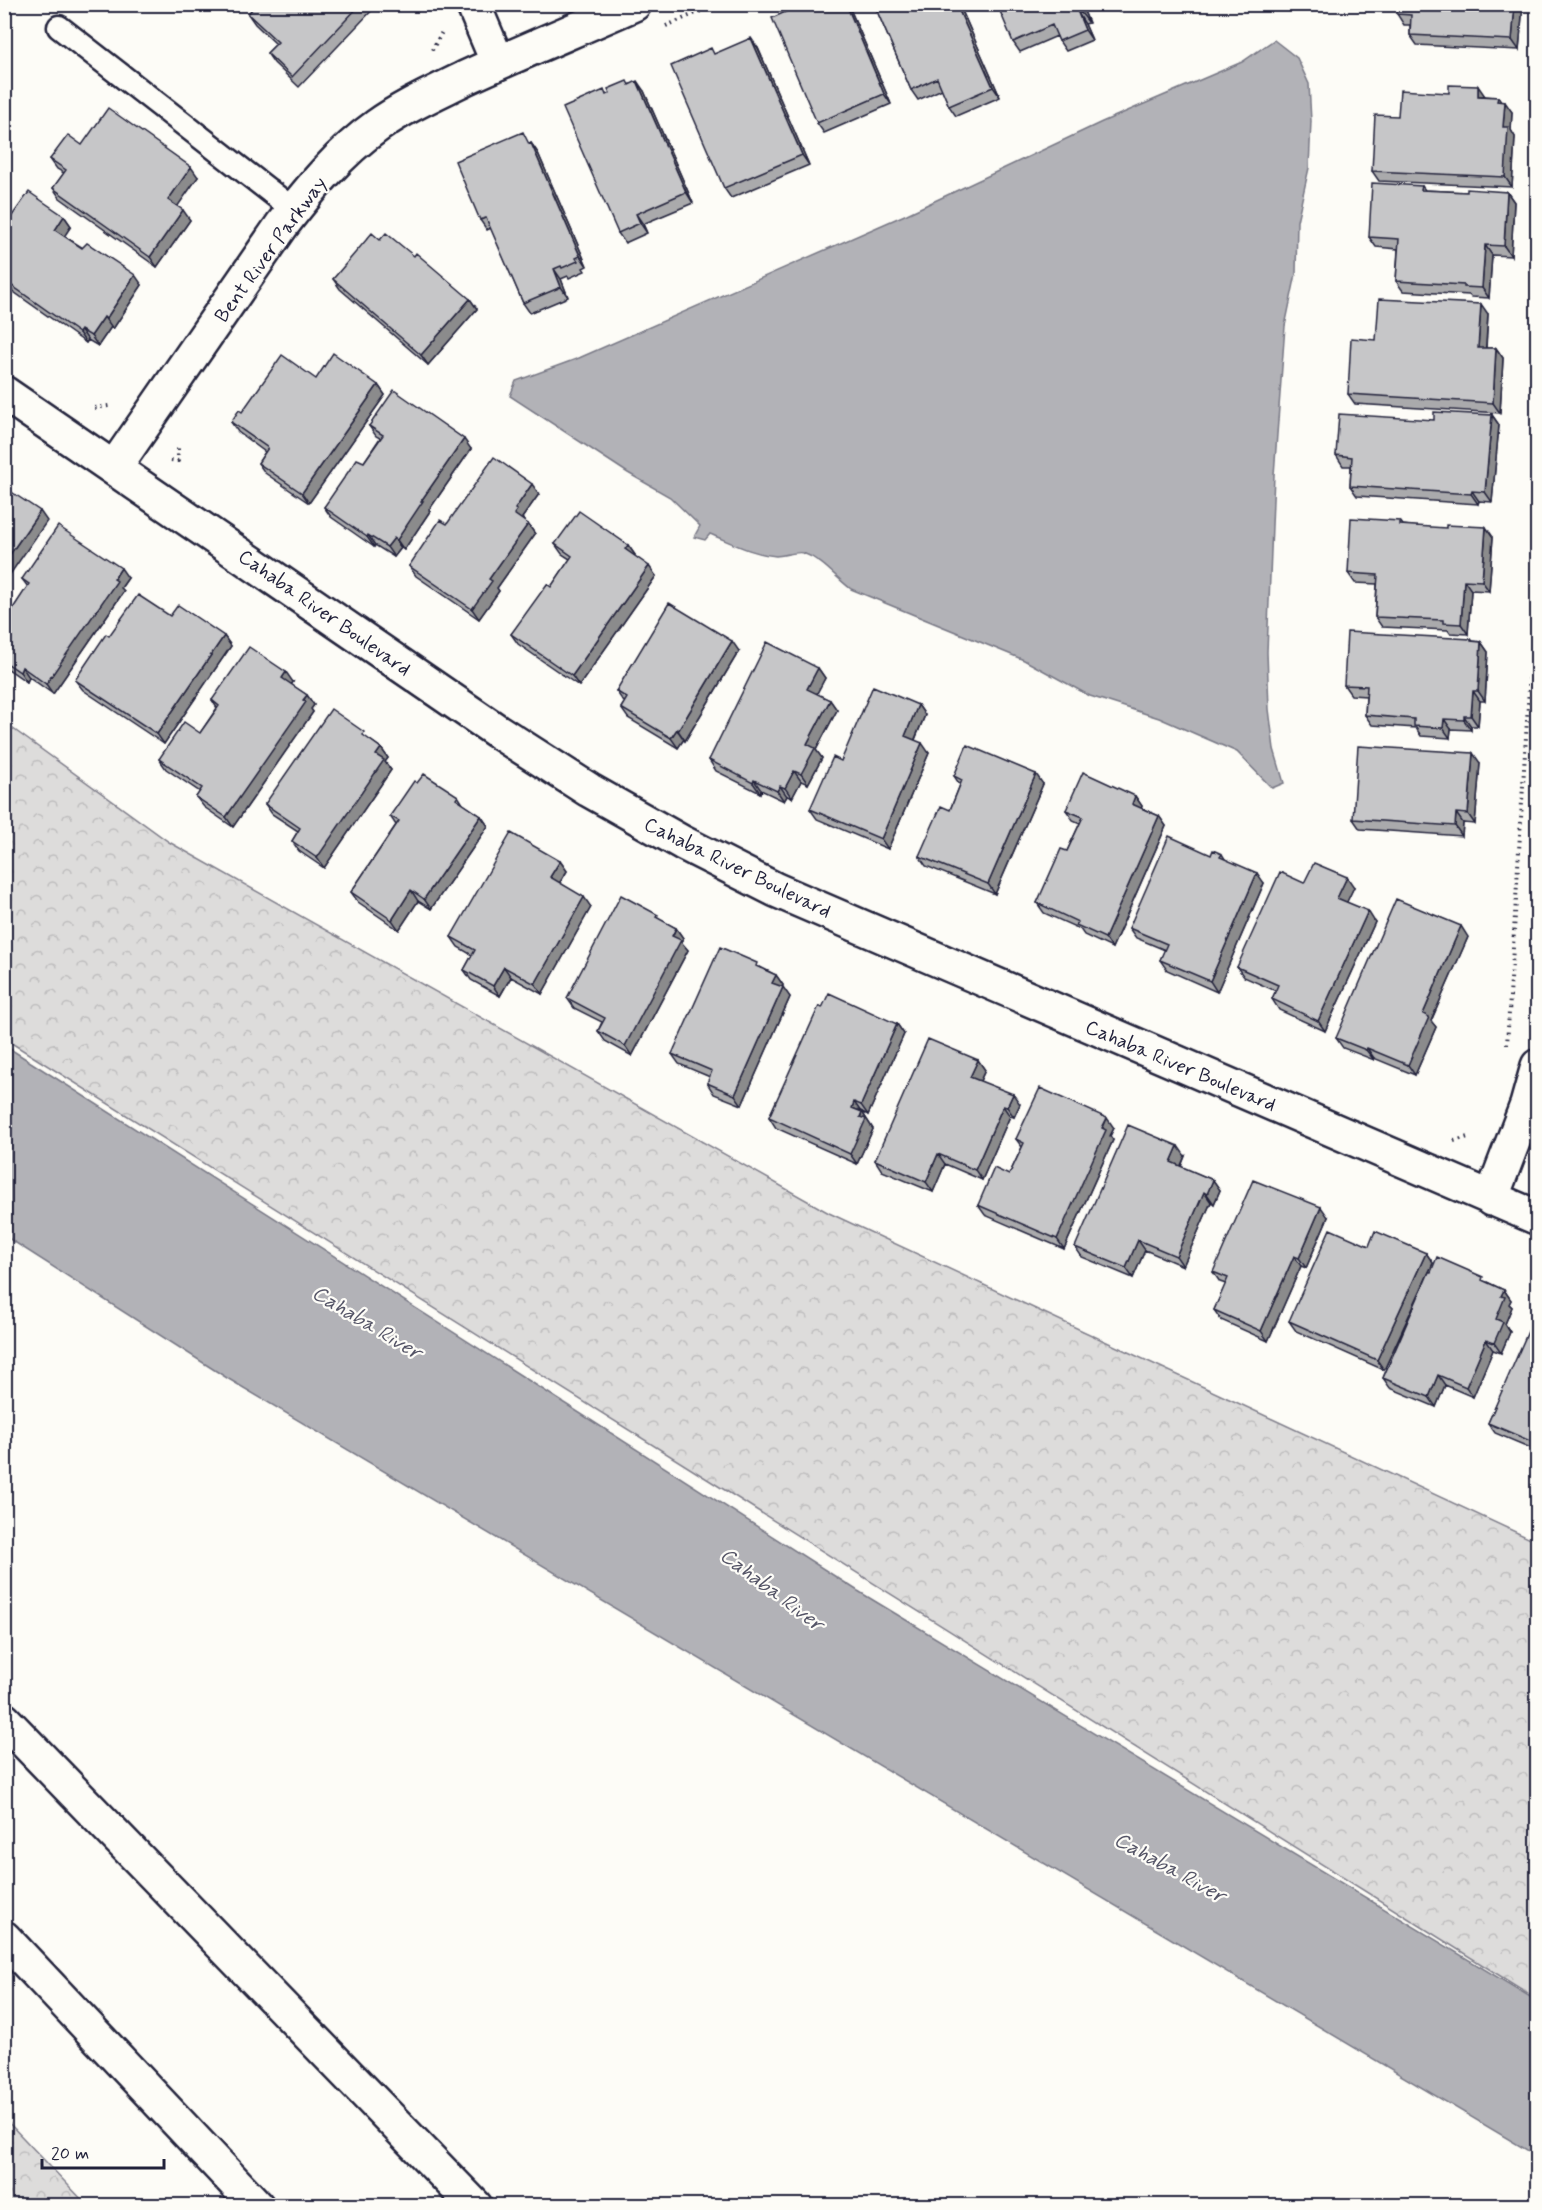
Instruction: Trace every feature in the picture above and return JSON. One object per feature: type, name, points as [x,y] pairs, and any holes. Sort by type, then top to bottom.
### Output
[{"type":"main road","points":[[473,4],[498,63]]},
{"type":"main road","name":"Bent River Parkway","points":[[114,468],[294,210],[340,157],[375,128],[407,106],[498,63],[634,4]]},
{"type":"main road","name":"Cahaba River Boulevard","points":[[4,393],[497,731],[590,790],[683,843],[776,890],[1538,1218]]},
{"type":"main road","points":[[1491,1199],[1527,1106],[1538,1066]]},
{"type":"main road","points":[[4,1720],[475,2205]]},
{"type":"main road","points":[[4,1938],[256,2205]]},
{"type":"lane","points":[[59,27],[294,210]]},
{"type":"path","points":[[663,28],[717,4]]},
{"type":"path","points":[[115,403],[109,406],[111,419],[134,440],[169,459],[178,461]]},
{"type":"path","points":[[180,440],[177,447],[178,461],[183,470]]},
{"type":"path","points":[[1504,1055],[1508,1034],[1538,542]]},
{"type":"path","points":[[1451,1141],[1468,1137],[1474,1131]]},
{"type":"path","points":[[1468,1137],[1475,1148],[1505,1163]]},
{"type":"green space","points":[[5,723],[169,842],[829,1213],[1537,1542],[1537,1999],[5,1039]]},
{"type":"green space","points":[[5,2119],[87,2205],[5,2205]]},
{"type":"water","points":[[1274,40],[1297,58],[1309,84],[1311,121],[1309,168],[1297,221],[1296,274],[1285,326],[1274,475],[1267,652],[1269,709],[1274,749],[1284,783],[1272,788],[1237,752],[1159,718],[1090,696],[1024,660],[851,589],[823,564],[803,553],[767,555],[742,548],[710,534],[705,540],[694,537],[700,526],[670,497],[628,473],[510,396],[516,381],[579,358],[907,214],[1102,122],[1242,62]]},
{"type":"water","name":"Cahaba River","points":[[4,1045],[858,1591],[1537,2001],[1537,2156],[227,1378],[5,1236]]},
{"type":"building","points":[[256,4],[361,4],[292,77],[267,53],[278,42],[248,14]]},
{"type":"building","points":[[803,4],[832,4],[832,6],[846,4],[884,94],[817,123],[772,18]]},
{"type":"building","points":[[874,4],[956,4],[993,87],[949,106],[937,78],[911,90]]},
{"type":"building","points":[[997,4],[1078,4],[1081,13],[1078,13],[1085,30],[1059,41],[1052,25],[1013,42]]},
{"type":"building","points":[[1397,4],[1515,4],[1512,40],[1410,35],[1411,15],[1397,14]]},
{"type":"building","points":[[751,38],[802,155],[724,188],[671,66],[711,48],[714,54]]},
{"type":"building","points":[[627,81],[629,85],[637,81],[686,192],[636,214],[640,223],[618,233],[563,108],[604,90],[606,95],[610,93],[608,89]]},
{"type":"building","points":[[1449,85],[1478,86],[1478,96],[1498,97],[1497,101],[1505,102],[1503,127],[1508,127],[1505,177],[1372,171],[1375,115],[1398,116],[1400,90],[1449,93]]},
{"type":"building","points":[[108,108],[191,167],[168,200],[183,210],[150,257],[53,188],[66,170],[50,159],[68,135],[82,145]]},
{"type":"building","points":[[523,132],[529,144],[531,143],[580,256],[576,258],[578,261],[554,269],[561,287],[523,303],[486,218],[480,220],[455,161]]},
{"type":"building","points":[[1372,183],[1422,186],[1421,190],[1467,192],[1467,189],[1507,192],[1504,246],[1485,245],[1482,288],[1396,281],[1399,239],[1369,237]]},
{"type":"building","points":[[29,192],[64,216],[55,230],[82,248],[87,243],[135,275],[106,319],[104,317],[91,336],[81,330],[79,333],[4,280],[4,227]]},
{"type":"building","points":[[372,233],[380,240],[386,233],[414,256],[416,253],[470,299],[421,355],[333,279]]},
{"type":"building","points":[[1379,299],[1481,304],[1478,348],[1496,348],[1493,403],[1348,394],[1351,338],[1376,340]]},
{"type":"building","points":[[333,353],[378,385],[302,493],[258,463],[268,448],[231,422],[239,410],[242,412],[282,355],[316,379]]},
{"type":"building","points":[[394,390],[464,439],[397,540],[394,538],[387,547],[368,535],[367,537],[324,507],[357,459],[364,462],[383,435],[369,426]]},
{"type":"building","points":[[1434,412],[1492,415],[1485,492],[1472,491],[1471,494],[1350,486],[1352,457],[1336,455],[1339,414],[1434,420]]},
{"type":"building","points":[[494,457],[532,484],[514,514],[528,524],[489,579],[492,581],[472,609],[409,566],[440,520],[447,524]]},
{"type":"building","points":[[4,487],[40,511],[4,563]]},
{"type":"building","points":[[579,511],[628,545],[625,549],[649,566],[572,676],[511,634],[547,584],[551,587],[572,556],[555,544]]},
{"type":"building","points":[[1351,518],[1400,521],[1400,525],[1446,528],[1446,525],[1486,527],[1482,581],[1464,580],[1461,624],[1443,623],[1443,620],[1375,617],[1378,575],[1348,573]]},
{"type":"building","points":[[58,526],[121,568],[114,579],[117,581],[46,684],[22,667],[20,672],[4,661],[4,610],[10,613],[29,584],[22,579]]},
{"type":"building","points":[[138,595],[170,616],[178,605],[224,636],[157,734],[75,680],[106,634],[109,636]]},
{"type":"building","points":[[669,603],[732,641],[678,731],[677,729],[671,738],[621,708],[627,698],[616,691]]},
{"type":"building","points":[[1347,632],[1471,639],[1471,641],[1481,642],[1478,691],[1473,691],[1471,716],[1464,716],[1464,720],[1444,719],[1443,728],[1414,726],[1414,719],[1365,715],[1367,686],[1344,685]]},
{"type":"building","points":[[767,642],[818,668],[807,689],[830,700],[807,744],[815,748],[801,774],[794,771],[785,788],[780,786],[777,791],[754,780],[753,783],[709,760]]},
{"type":"building","points":[[249,647],[286,672],[282,678],[307,695],[303,700],[306,702],[226,817],[196,797],[202,788],[159,759],[184,722],[200,733],[219,706],[212,700]]},
{"type":"building","points":[[873,686],[918,705],[905,736],[922,743],[881,839],[810,809],[833,757],[841,761]]},
{"type":"building","points":[[331,709],[364,732],[363,735],[381,748],[376,755],[384,760],[317,858],[292,841],[300,828],[265,804]]},
{"type":"building","points":[[967,745],[1036,774],[988,884],[919,856],[941,806],[950,810],[962,780],[954,776]]},
{"type":"building","points":[[1358,746],[1473,753],[1468,814],[1456,813],[1455,826],[1353,819]]},
{"type":"building","points":[[1083,772],[1135,796],[1132,804],[1159,816],[1105,938],[1076,925],[1078,922],[1037,903],[1061,849],[1067,851],[1083,817],[1066,810]]},
{"type":"building","points":[[424,774],[458,796],[456,799],[481,816],[424,899],[411,890],[392,920],[351,892],[399,821],[390,816],[414,781],[417,783]]},
{"type":"building","points":[[511,833],[560,861],[550,877],[584,897],[535,984],[504,967],[493,986],[464,970],[475,950],[451,937]]},
{"type":"building","points":[[1169,836],[1211,855],[1213,850],[1222,854],[1220,857],[1257,873],[1210,981],[1160,960],[1167,944],[1129,928]]},
{"type":"building","points":[[1314,863],[1347,877],[1337,898],[1368,911],[1318,1021],[1272,999],[1278,985],[1237,967],[1280,872],[1304,883]]},
{"type":"building","points":[[621,895],[658,915],[656,917],[676,928],[672,936],[681,940],[625,1046],[598,1031],[605,1018],[567,998]]},
{"type":"building","points":[[1396,899],[1461,926],[1423,1014],[1429,1017],[1408,1065],[1336,1038]]},
{"type":"building","points":[[720,947],[757,963],[756,966],[776,975],[772,983],[783,987],[735,1095],[707,1083],[712,1071],[672,1054]]},
{"type":"building","points":[[829,993],[897,1024],[861,1105],[854,1102],[852,1108],[862,1112],[860,1117],[866,1119],[850,1154],[769,1117],[819,1006],[822,1008]]},
{"type":"building","points":[[928,1039],[978,1060],[970,1077],[1013,1094],[1007,1107],[1003,1106],[975,1170],[938,1154],[926,1182],[875,1160]]},
{"type":"building","points":[[1040,1088],[1107,1118],[1102,1128],[1106,1130],[1057,1239],[978,1205],[994,1168],[1009,1175],[1024,1143],[1016,1139]]},
{"type":"building","points":[[1128,1125],[1178,1146],[1171,1162],[1213,1180],[1207,1194],[1204,1192],[1176,1256],[1138,1240],[1126,1268],[1075,1247]]},
{"type":"building","points":[[1253,1180],[1321,1207],[1299,1258],[1294,1256],[1261,1331],[1214,1310],[1228,1278],[1213,1272]]},
{"type":"building","points":[[1330,1229],[1369,1246],[1375,1231],[1426,1253],[1377,1360],[1289,1321]]},
{"type":"building","points":[[1437,1257],[1483,1277],[1482,1280],[1504,1290],[1501,1296],[1505,1297],[1496,1319],[1503,1322],[1494,1343],[1486,1340],[1466,1387],[1438,1375],[1429,1397],[1383,1378]]},
{"type":"building","points":[[1536,1313],[1538,1314],[1538,1438],[1535,1443],[1488,1423]]}]
